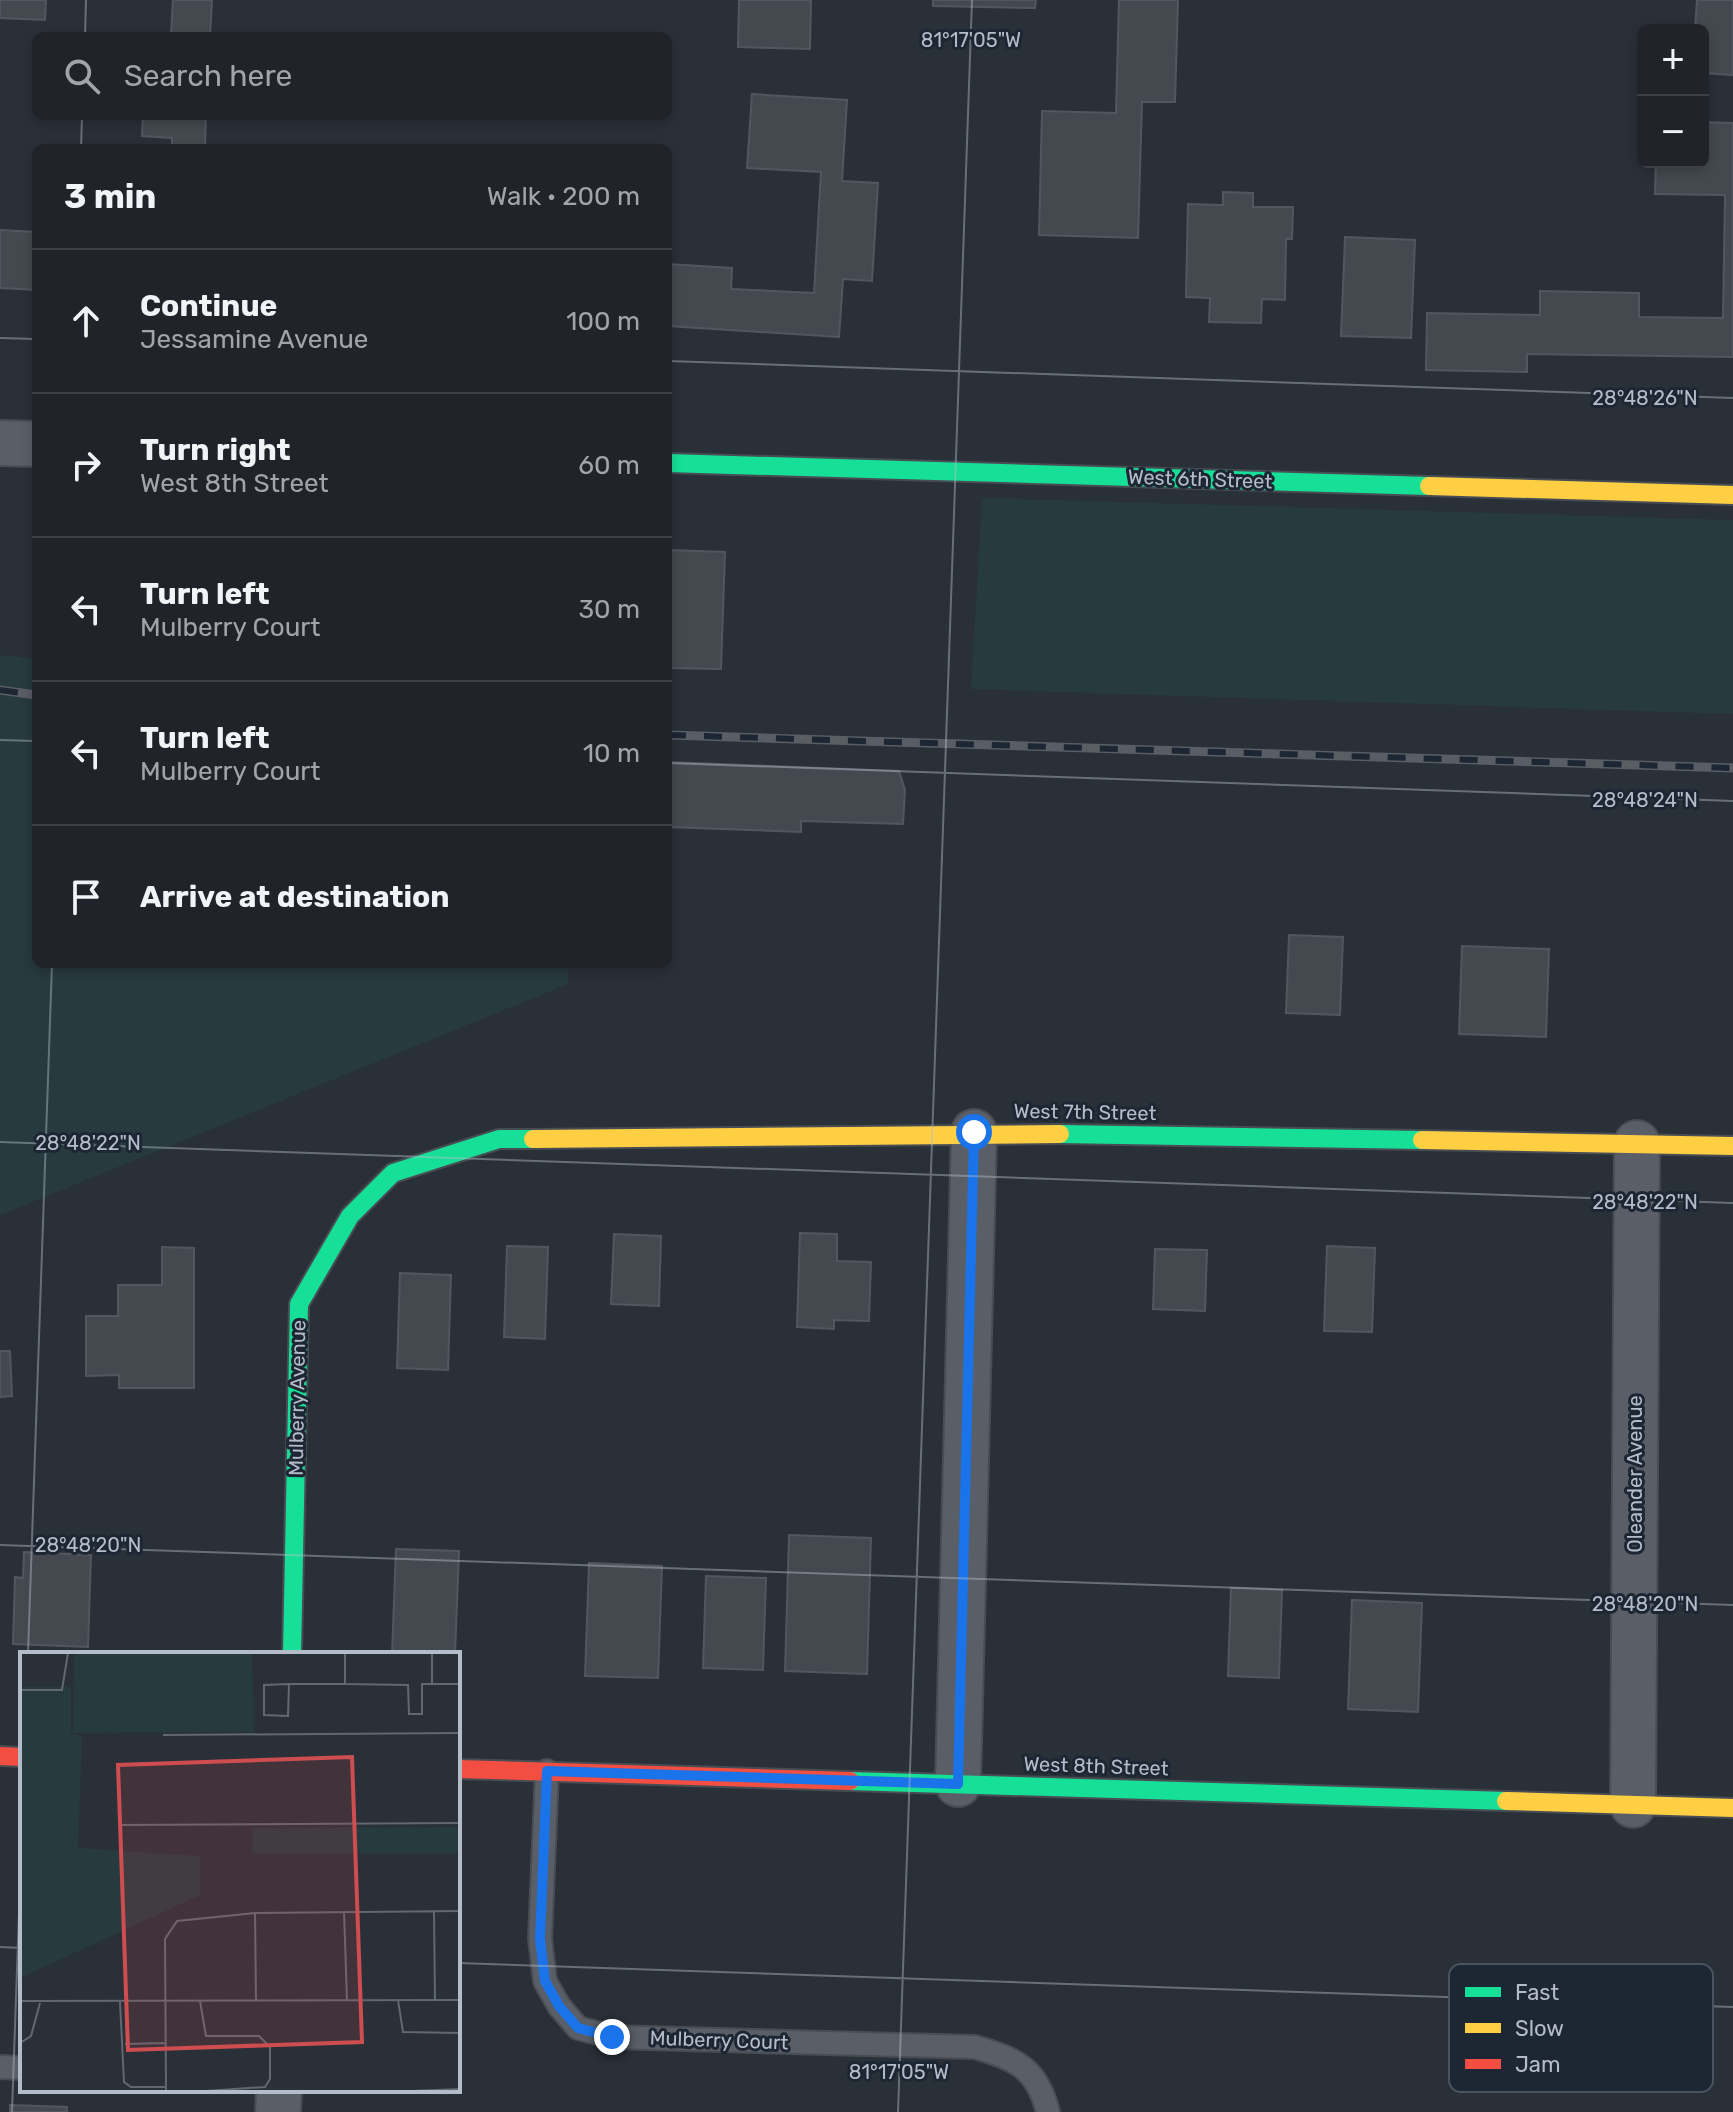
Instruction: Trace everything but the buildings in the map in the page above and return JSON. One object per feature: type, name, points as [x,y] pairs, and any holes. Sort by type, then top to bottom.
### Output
[{"type":"street","points":[[0,443],[32,444]]},
{"type":"street","name":"West 6th Street","points":[[672,463],[1733,495]]},
{"type":"street","points":[[958,1784],[974,1132]]},
{"type":"street","name":"West 7th Street","points":[[393,1173],[499,1139],[974,1132],[1733,1146]]},
{"type":"street","name":"Oleander Avenue","points":[[1633,1805],[1637,1143]]},
{"type":"street","name":"Mulberry Avenue","points":[[292,1652],[299,1304],[350,1216],[393,1173]]},
{"type":"street","points":[[0,1756],[20,1757]]},
{"type":"street","name":"West 8th Street","points":[[460,1769],[1733,1808]]},
{"type":"street","points":[[278,2112],[279,2092]]},
{"type":"lane","name":"Mulberry Court","points":[[547,1771],[540,1939],[545,1981],[559,2006],[578,2028],[612,2037],[975,2047],[1013,2058],[1042,2087],[1048,2112]]},
{"type":"lane","points":[[0,2067],[20,2068]]},
{"type":"green space","points":[[982,498],[1733,520],[1733,714],[971,689]]},
{"type":"green space","points":[[0,655],[32,659],[32,968],[569,968],[568,984],[0,1215]]},
{"type":"railway","points":[[0,690],[32,694]]},
{"type":"railway","points":[[672,735],[1733,768]]},
{"type":"traffic: fast","points":[[672,463],[1429,486]]},
{"type":"traffic: fast","points":[[1060,1134],[1422,1140]]},
{"type":"traffic: fast","points":[[292,1652],[299,1304],[350,1216],[393,1173],[499,1139],[533,1139]]},
{"type":"traffic: fast","points":[[850,1781],[1506,1801]]},
{"type":"traffic: slow","points":[[1429,486],[1733,495]]},
{"type":"traffic: slow","points":[[533,1139],[1060,1134]]},
{"type":"traffic: slow","points":[[1422,1140],[1733,1146]]},
{"type":"traffic: slow","points":[[1506,1801],[1733,1808]]},
{"type":"traffic: jam","points":[[0,1756],[20,1757]]},
{"type":"traffic: jam","points":[[460,1769],[850,1781]]},
{"type":"route","points":[[612,2037],[578,2028],[559,2006],[545,1981],[540,1939],[547,1771],[958,1784],[974,1132]]}]
